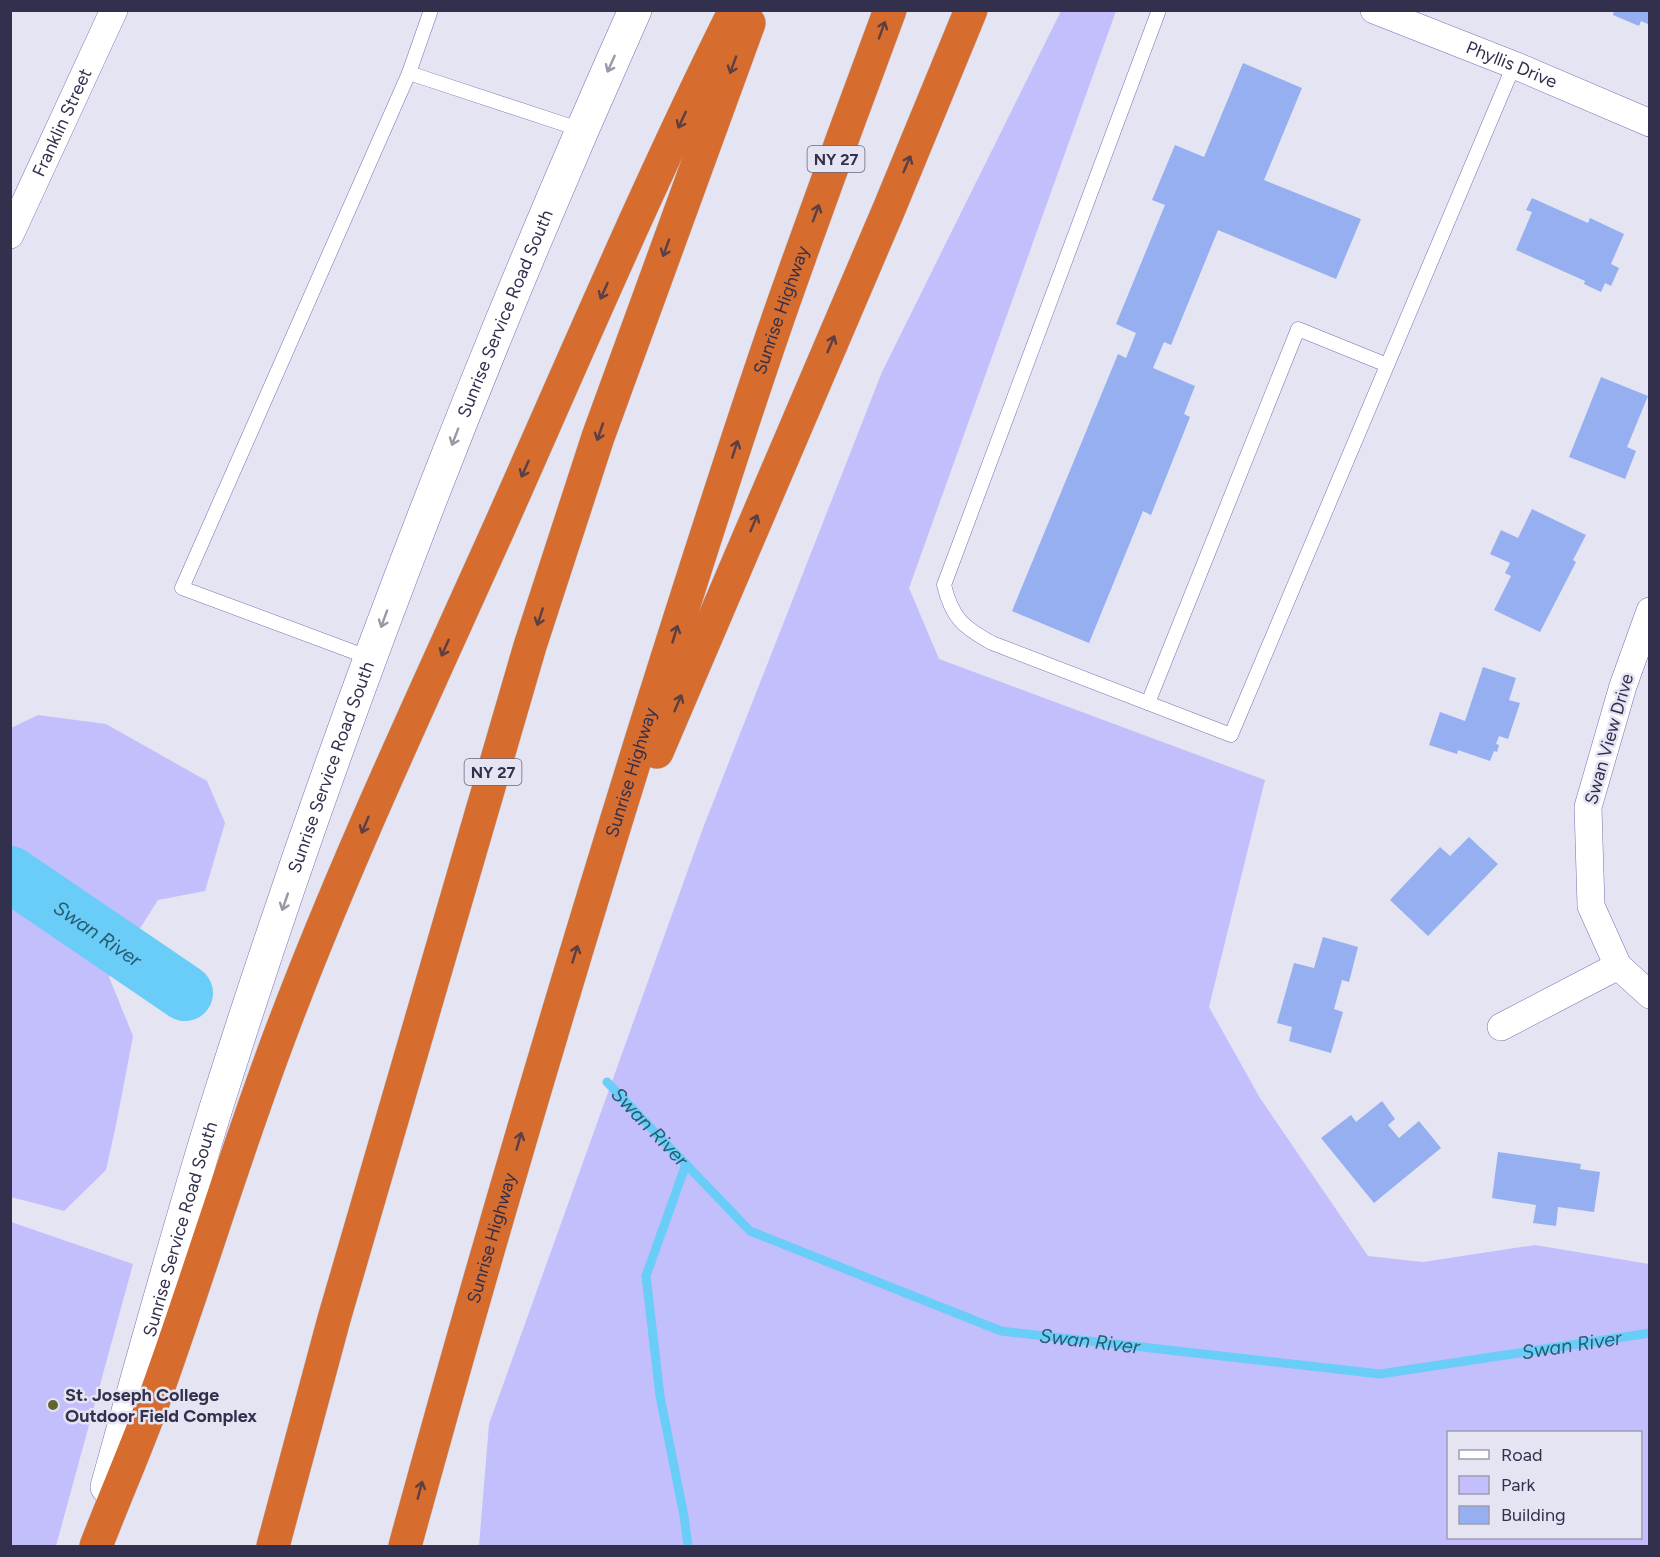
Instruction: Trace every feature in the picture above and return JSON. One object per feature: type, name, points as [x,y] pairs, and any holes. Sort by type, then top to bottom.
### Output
[{"type":"highway","points":[[96,1546],[162,1377],[242,1138],[282,1028],[325,921],[374,806],[641,209],[735,10]]},
{"type":"highway","name":"NY 27","points":[[273,1546],[334,1319],[530,646],[602,426],[754,10]]},
{"type":"highway","name":"Sunrise Highway","points":[[405,1546],[517,1146],[594,890],[778,319],[890,10]]},
{"type":"highway","points":[[594,890],[677,707],[971,10]]},
{"type":"main road","name":"Sunrise Service Road South","points":[[91,1546],[166,1272],[216,1108],[267,952],[370,658],[527,258],[635,10]]},
{"type":"street","name":"Franklin Street","points":[[10,235],[114,10]]},
{"type":"street","name":"Phyllis Drive","points":[[1374,10],[1514,64],[1650,123]]},
{"type":"street","name":"Swan View Drive","points":[[1650,611],[1623,686],[1588,807],[1591,906],[1618,966],[1650,995]]},
{"type":"street","points":[[1501,1027],[1618,966]]},
{"type":"lane","points":[[370,658],[182,588],[409,73],[431,10]]},
{"type":"lane","points":[[1159,10],[944,585],[948,604],[958,619],[974,633],[992,644],[1232,735],[1514,64]]},
{"type":"lane","points":[[409,73],[582,130]]},
{"type":"lane","points":[[1148,703],[1298,329],[1387,364]]},
{"type":"green space","points":[[1061,11],[1116,11],[909,588],[939,659],[1265,780],[1209,1007],[1260,1098],[1368,1256],[1423,1262],[1535,1245],[1649,1264],[1649,1546],[479,1546],[489,1424],[703,828],[882,372]]},
{"type":"green space","points":[[38,715],[106,724],[207,781],[225,823],[205,891],[158,900],[109,977],[133,1036],[116,1125],[106,1170],[64,1211],[11,1197],[11,728]]},
{"type":"green space","name":"St. Joseph College Outdoor Field Complex","points":[[11,1222],[133,1264],[56,1546],[11,1546]]},
{"type":"building","points":[[1614,10],[1650,10],[1650,25],[1641,21],[1639,26],[1613,15]]},
{"type":"building","points":[[1243,63],[1302,88],[1264,180],[1361,219],[1336,279],[1218,230],[1171,345],[1164,342],[1153,368],[1195,386],[1184,414],[1190,417],[1151,515],[1143,511],[1089,643],[1012,611],[1118,354],[1126,358],[1136,333],[1116,324],[1165,205],[1152,200],[1175,145],[1204,157]]},
{"type":"building","points":[[1532,198],[1588,223],[1590,218],[1624,234],[1611,264],[1619,268],[1611,286],[1605,283],[1601,292],[1584,284],[1585,281],[1516,250],[1532,212],[1526,210]]},
{"type":"building","points":[[1601,377],[1648,396],[1627,447],[1636,451],[1625,479],[1569,457]]},
{"type":"building","points":[[1532,509],[1586,535],[1573,560],[1576,562],[1540,632],[1494,610],[1511,576],[1505,573],[1510,563],[1490,554],[1501,530],[1518,538]]},
{"type":"building","points":[[1483,667],[1516,678],[1509,700],[1520,703],[1508,739],[1499,736],[1496,744],[1499,745],[1497,752],[1494,751],[1490,761],[1458,750],[1457,754],[1429,745],[1440,712],[1465,721]]},
{"type":"building","points":[[1469,837],[1498,864],[1428,936],[1390,900],[1440,847],[1450,856]]},
{"type":"building","points":[[1323,937],[1358,947],[1349,982],[1342,980],[1334,1009],[1343,1012],[1331,1053],[1289,1041],[1292,1027],[1277,1023],[1294,963],[1314,968]]},
{"type":"building","points":[[1382,1101],[1395,1119],[1388,1125],[1399,1138],[1419,1121],[1441,1148],[1374,1203],[1321,1138],[1351,1115],[1356,1122]]},
{"type":"building","points":[[1498,1152],[1581,1164],[1580,1169],[1600,1172],[1594,1212],[1558,1207],[1556,1226],[1533,1223],[1536,1205],[1492,1198]]},
{"type":"waterway","name":"Swan River","points":[[10,874],[185,993]]},
{"type":"waterway","name":"Swan River","points":[[607,1082],[750,1231],[1001,1331],[1380,1374],[1650,1333]]},
{"type":"waterway","points":[[686,1164],[646,1276],[660,1396],[688,1546]]},
{"type":"place","name":"St. Joseph College Outdoor Field Complex","points":[[53,1405]]}]
